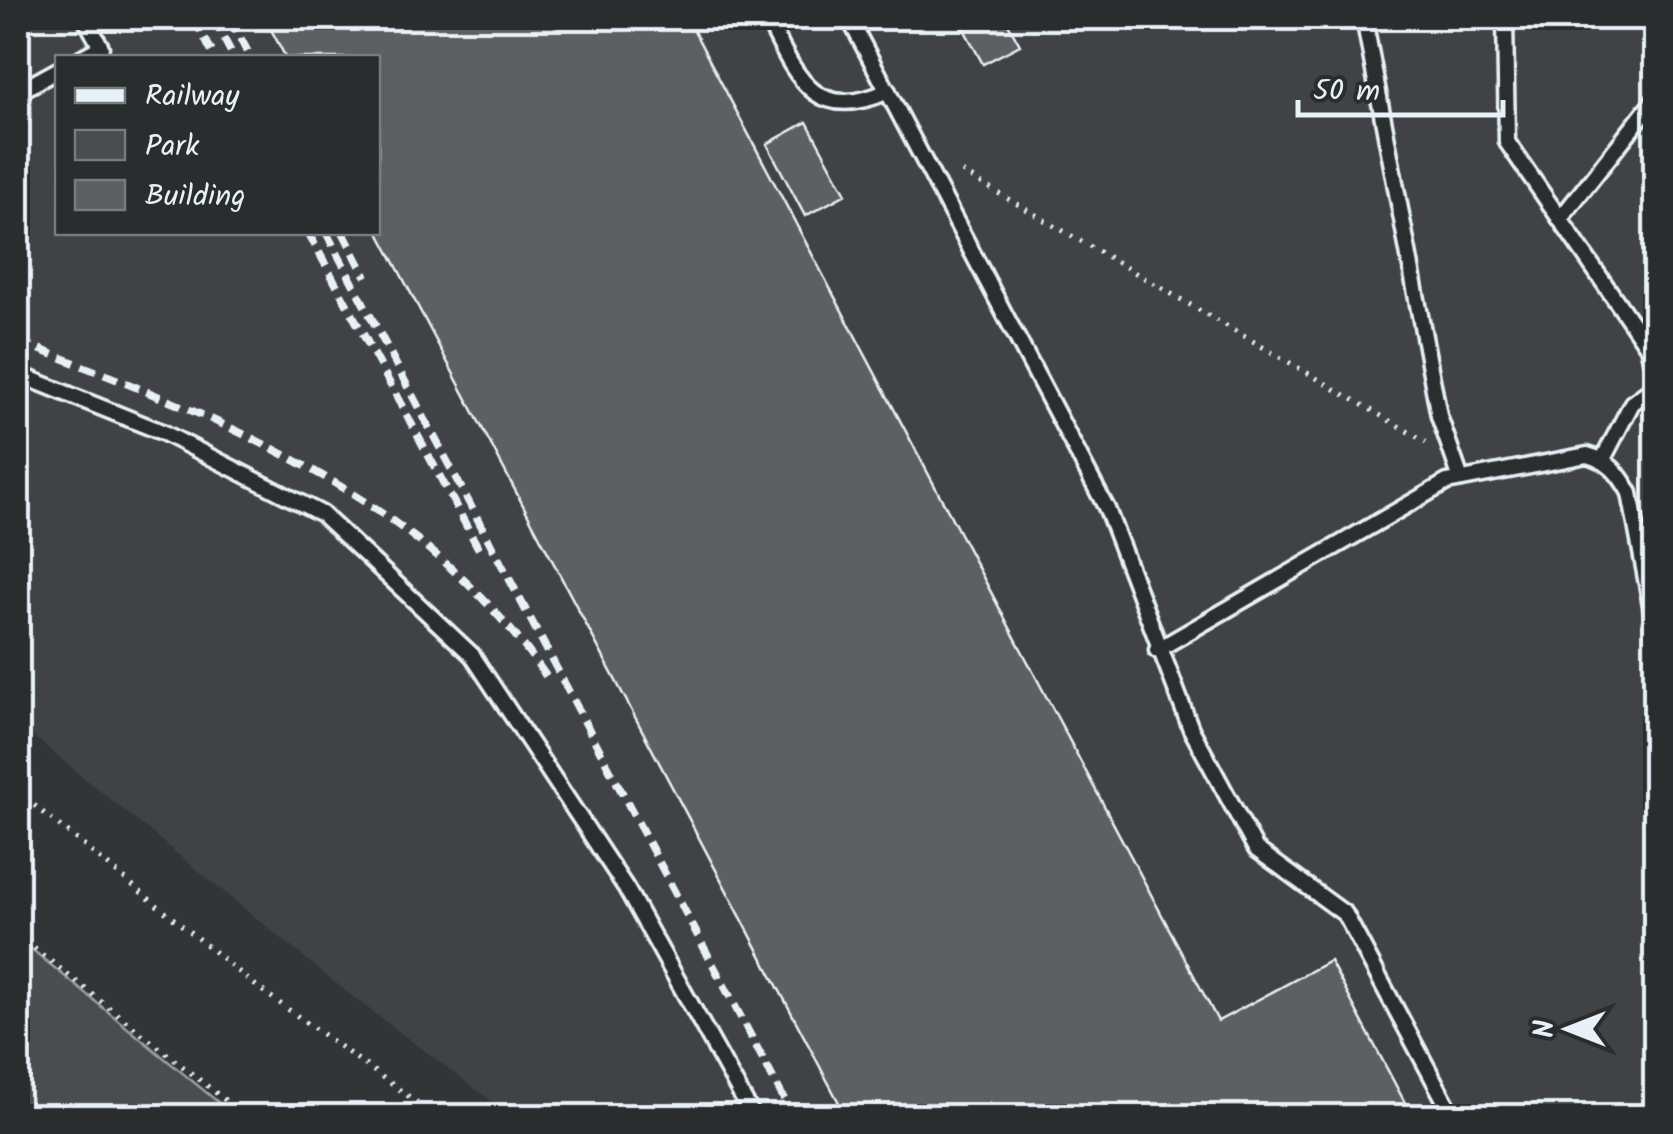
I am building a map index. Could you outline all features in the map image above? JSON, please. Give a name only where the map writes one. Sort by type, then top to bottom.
[{"type":"lane","points":[[85,18],[101,47],[86,55]]},
{"type":"lane","points":[[767,18],[796,74],[824,99],[856,102],[888,91]]},
{"type":"lane","points":[[849,18],[1107,509],[1157,650],[1191,730],[1256,849],[1345,914],[1453,1116]]},
{"type":"lane","points":[[1364,18],[1439,416],[1461,479]]},
{"type":"lane","points":[[1505,18],[1507,142],[1648,346],[1656,383],[1632,403],[1602,459]]},
{"type":"lane","points":[[18,92],[55,72]]},
{"type":"lane","points":[[1560,219],[1656,98]]},
{"type":"lane","points":[[18,374],[162,432],[322,514],[472,655],[626,888],[753,1116]]},
{"type":"lane","points":[[1157,650],[1408,502],[1461,479],[1587,455],[1602,459],[1630,493],[1656,632]]},
{"type":"path","points":[[962,172],[1436,447]]},
{"type":"path","points":[[18,792],[260,989],[436,1116]]},
{"type":"path","points":[[18,936],[245,1116]]},
{"type":"shaded area","points":[[18,18],[1655,18],[1655,1116],[511,1116],[349,994],[18,724]]},
{"type":"green space","points":[[18,938],[235,1116],[18,1116]]},
{"type":"building","points":[[265,18],[687,18],[1218,1021],[1330,961],[1412,1116],[846,1116],[380,235],[380,55],[284,55]]},
{"type":"building","points":[[958,18],[1005,18],[1020,45],[983,64]]},
{"type":"building","points":[[807,122],[846,194],[805,216],[767,144]]},
{"type":"railway","points":[[194,18],[213,55]]},
{"type":"railway","points":[[213,18],[232,55]]},
{"type":"railway","points":[[230,18],[249,55]]},
{"type":"railway","points":[[310,235],[481,553]]},
{"type":"railway","points":[[328,235],[793,1116]]},
{"type":"railway","points":[[345,235],[366,277]]},
{"type":"railway","points":[[18,341],[242,433],[379,512],[442,560],[499,616],[550,682]]}]
